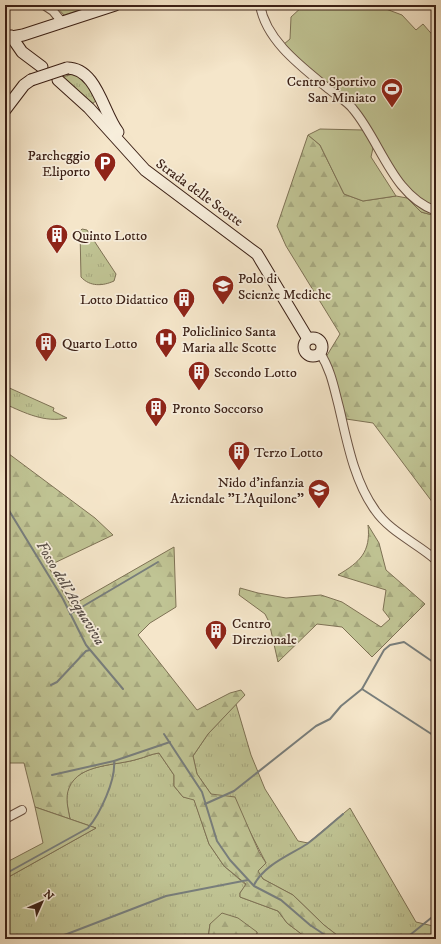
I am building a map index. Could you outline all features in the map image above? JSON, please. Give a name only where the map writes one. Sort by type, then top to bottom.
[{"type":"street","points":[[44,5],[62,22]]},
{"type":"street","points":[[8,36],[23,35],[115,5]]},
{"type":"street","points":[[260,5],[264,20],[273,37],[315,77],[351,106],[404,188],[417,200],[436,211]]},
{"type":"street","points":[[8,36],[22,52],[42,67],[26,48],[23,35]]},
{"type":"street","points":[[5,110],[24,85],[31,80],[67,68],[76,69],[88,77],[115,128],[130,147],[133,158]]},
{"type":"street","name":"Strada delle Scotte","points":[[58,80],[96,115],[133,158],[151,176],[258,254],[308,339],[314,338],[321,342],[322,348],[320,353],[329,371],[350,450],[370,502],[376,512],[390,526],[436,560]]},
{"type":"street","points":[[96,115],[100,114],[101,102]]},
{"type":"street","points":[[5,818],[22,810]]},
{"type":"green space","points":[[55,5],[95,5],[64,15]]},
{"type":"green space","name":"Centro Sportivo San Miniato","points":[[304,5],[382,5],[386,9],[402,15],[416,30],[423,24],[436,39],[436,216],[421,212],[407,198],[373,148],[371,157],[396,196],[363,201],[344,194],[320,145],[308,135],[320,129],[363,130],[355,116],[346,107],[278,49],[290,39],[291,17]]},
{"type":"green space","points":[[73,74],[83,78],[97,100],[92,104],[62,77]]},
{"type":"green space","points":[[308,135],[320,145],[344,194],[363,201],[396,196],[407,198],[421,212],[436,216],[436,507],[373,423],[346,419],[332,370],[326,357],[340,334],[286,246],[277,226]]},
{"type":"green space","points":[[82,229],[87,230],[116,274],[114,281],[97,285],[88,283],[81,277],[80,231]]},
{"type":"green space","points":[[5,386],[54,408],[53,411],[67,418],[43,418],[28,414],[5,404]]},
{"type":"green space","points":[[5,451],[95,518],[113,535],[48,566],[71,606],[174,547],[176,607],[150,623],[138,635],[197,710],[230,693],[241,690],[245,695],[208,734],[193,756],[197,774],[211,794],[235,797],[259,852],[266,863],[258,871],[263,879],[293,895],[324,925],[342,939],[308,939],[287,923],[278,911],[240,897],[240,893],[246,884],[224,866],[209,844],[194,800],[183,797],[174,786],[174,775],[159,753],[99,767],[81,774],[74,780],[69,788],[67,796],[70,819],[35,807],[24,763],[5,763]]},
{"type":"green space","points":[[368,525],[379,543],[386,570],[425,604],[372,657],[342,627],[317,624],[278,662],[269,622],[265,614],[239,595],[240,588],[286,598],[321,595],[342,602],[381,627],[390,619],[383,610],[386,590],[338,575],[358,561],[366,549],[368,542]]},
{"type":"green space","points":[[236,704],[251,755],[265,789],[298,841],[308,843],[350,808],[416,922],[433,926],[436,923],[436,939],[342,939],[324,925],[293,895],[263,879],[257,871],[266,863],[247,826],[211,794],[197,774],[193,756],[208,734]]},
{"type":"green space","points":[[159,753],[174,775],[174,786],[183,797],[194,799],[209,844],[224,866],[246,885],[240,893],[240,897],[278,911],[287,923],[308,939],[256,939],[257,932],[210,924],[208,939],[5,939],[5,879],[96,828],[70,819],[67,796],[68,788],[73,780],[89,770]]},
{"type":"green space","points":[[35,807],[96,828],[5,879],[5,863],[43,843]]},
{"type":"green space","points":[[222,913],[238,918],[257,932],[256,939],[208,939],[210,924]]},
{"type":"waterway","name":"Fosso dell'Acquaviva","points":[[5,504],[63,599],[86,645],[123,689]]},
{"type":"waterway","points":[[70,614],[158,562]]},
{"type":"waterway","points":[[205,804],[234,791],[316,726],[330,719],[341,706],[362,689],[384,650],[390,645],[404,642],[436,664]]},
{"type":"waterway","points":[[51,685],[57,682],[86,651],[90,650]]},
{"type":"waterway","points":[[362,689],[436,737]]},
{"type":"waterway","name":"Fosso dell'Acquaviva","points":[[164,734],[202,792],[217,841],[230,860],[254,886],[281,900],[310,925],[331,939]]},
{"type":"waterway","points":[[52,775],[114,761],[170,742]]},
{"type":"waterway","points":[[5,874],[88,828],[102,806],[110,787],[114,769],[114,761]]},
{"type":"waterway","points":[[254,885],[258,878],[270,866],[307,844],[343,814]]},
{"type":"waterway","points":[[54,939],[166,896],[248,880]]},
{"type":"waterway","points":[[405,939],[436,914]]},
{"type":"place","name":"Centro Sportivo San Miniato","points":[[392,108]]},
{"type":"place","name":"Parcheggio Eliporto","points":[[105,182]]},
{"type":"place","name":"Quinto Lotto","points":[[57,254]]},
{"type":"place","name":"Polo di Scienze Mediche","points":[[223,306]]},
{"type":"place","name":"Lotto Didattico","points":[[184,318]]},
{"type":"place","name":"Policlinico Santa Maria alle Scotte","points":[[166,358]]},
{"type":"place","name":"Quarto Lotto","points":[[46,362]]},
{"type":"place","name":"Secondo Lotto","points":[[199,392]]},
{"type":"place","name":"Pronto Soccorso","points":[[156,428]]},
{"type":"place","name":"Terzo Lotto","points":[[239,472]]},
{"type":"place","name":"Nido d'infanzia Aziendale \"L'Aquilone\"","points":[[319,510]]},
{"type":"place","name":"Centro Direzionale","points":[[216,650]]}]
